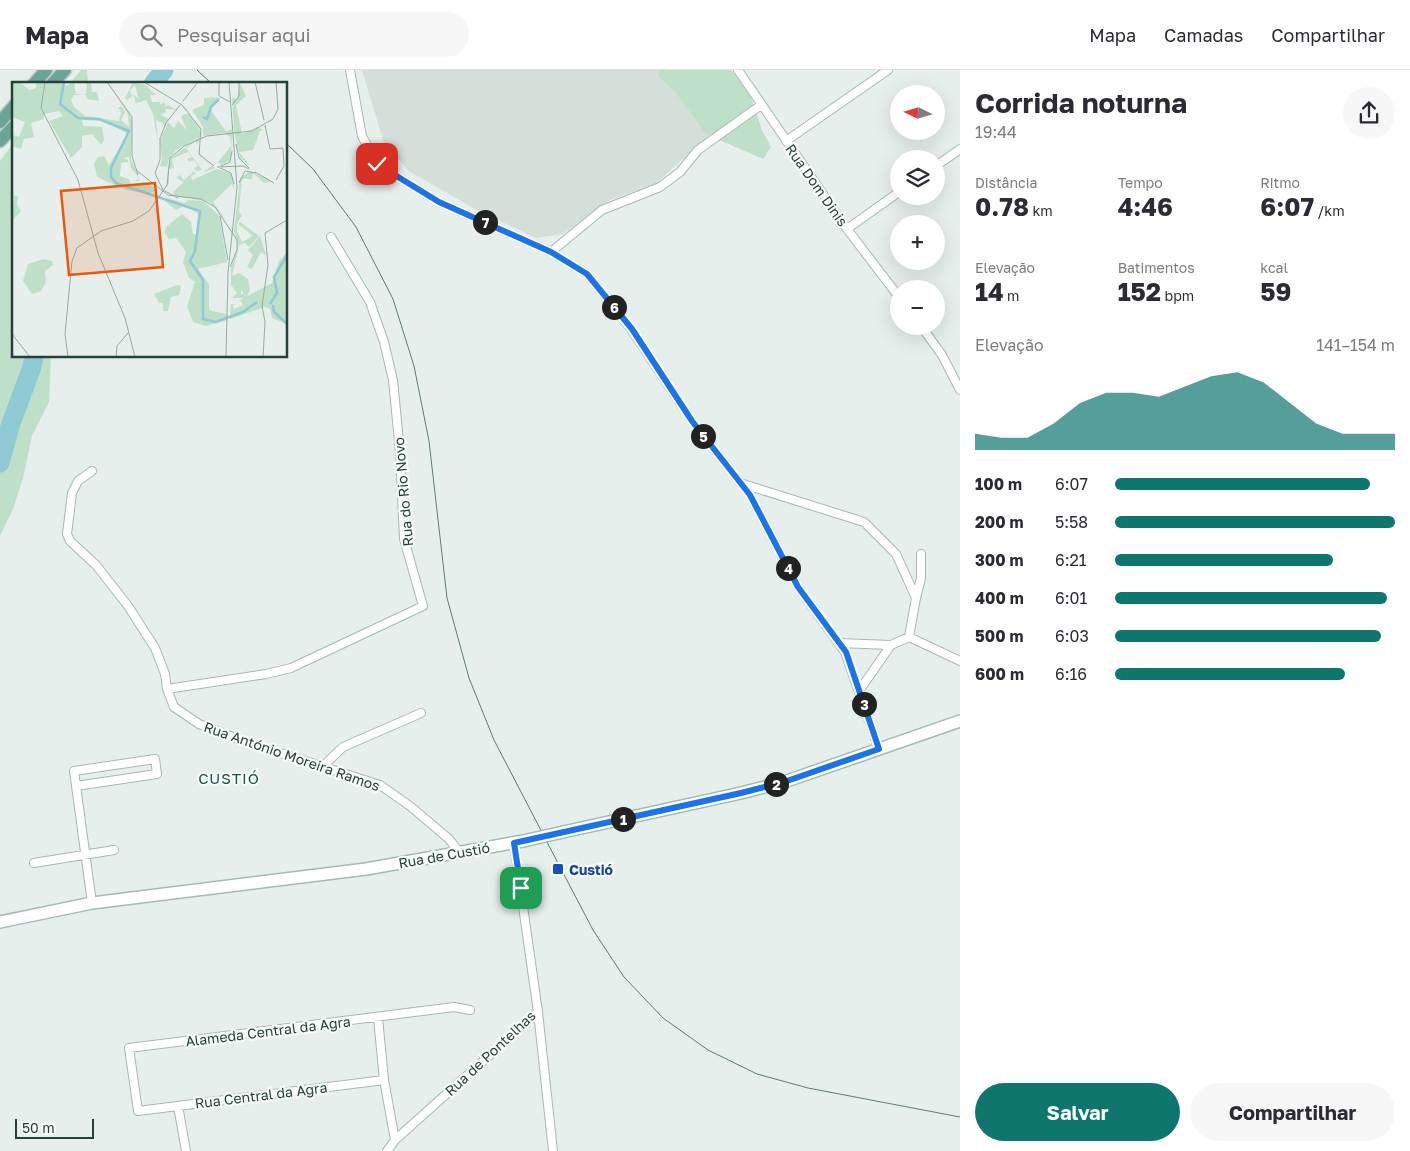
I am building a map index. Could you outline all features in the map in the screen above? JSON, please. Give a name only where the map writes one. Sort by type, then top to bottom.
[{"type":"main road","points":[[36,82],[46,70]]},
{"type":"main road","points":[[54,82],[65,70]]},
{"type":"main road","points":[[0,122],[12,108]]},
{"type":"main road","points":[[0,141],[12,128]]},
{"type":"main road","name":"Rua de Custió","points":[[0,922],[92,903],[366,869],[518,842],[784,782],[960,721]]},
{"type":"street","points":[[350,70],[362,136],[377,164],[439,202],[551,252],[587,274],[632,329],[692,421],[750,495],[798,587],[846,652],[879,749]]},
{"type":"street","name":"Rua Dom Dinis","points":[[738,70],[847,229],[890,286]]},
{"type":"street","points":[[786,141],[888,70]]},
{"type":"street","points":[[551,252],[602,210],[660,187],[680,172],[698,150],[761,105]]},
{"type":"street","points":[[945,160],[960,149]]},
{"type":"street","points":[[847,229],[890,198]]},
{"type":"street","name":"Rua do Rio Novo","points":[[166,689],[266,674],[291,668],[423,606],[404,539],[400,452],[393,380],[384,342],[370,302],[332,238]]},
{"type":"street","points":[[927,335],[942,355],[960,390]]},
{"type":"street","points":[[951,373],[960,374]]},
{"type":"street","name":"Rua António Moreira Ramos","points":[[92,471],[78,480],[72,493],[67,534],[70,541],[96,565],[128,606],[155,648],[165,674],[166,689],[174,707],[199,724],[243,742],[380,785],[410,806],[450,839],[460,853]]},
{"type":"street","points":[[740,483],[864,522],[896,554],[916,598]]},
{"type":"street","points":[[909,637],[921,578],[921,554]]},
{"type":"street","points":[[839,643],[891,645],[909,637],[960,661]]},
{"type":"street","points":[[859,691],[891,645]]},
{"type":"street","points":[[322,767],[343,747],[421,713]]},
{"type":"street","points":[[76,786],[157,774],[155,759],[74,771],[85,854],[92,903]]},
{"type":"street","name":"Rua de Pontelhas","points":[[387,1151],[396,1140],[538,1012],[518,842]]},
{"type":"street","points":[[34,863],[114,850]]},
{"type":"street","name":"Alameda Central da Agra","points":[[138,1111],[129,1048],[454,1007],[470,1010]]},
{"type":"street","points":[[538,1012],[553,1151]]},
{"type":"street","points":[[378,1018],[384,1080],[396,1140]]},
{"type":"street","name":"Rua Central da Agra","points":[[138,1111],[384,1080]]},
{"type":"street","points":[[178,1106],[186,1151]]},
{"type":"shaded area","points":[[362,70],[722,70],[748,101],[656,183],[610,200],[563,234],[536,238],[475,209],[409,171],[384,143]]},
{"type":"green space","points":[[81,70],[87,70],[88,82],[71,82]]},
{"type":"green space","points":[[659,70],[731,70],[749,92],[762,130],[771,147],[763,159],[706,134],[674,90],[659,77]]},
{"type":"green space","points":[[12,145],[12,358],[51,358],[49,402],[32,436],[23,478],[13,509],[0,536],[0,161]]},
{"type":"waterway","points":[[155,82],[164,70]]},
{"type":"waterway","points":[[0,463],[10,426],[34,358]]},
{"type":"tram line","points":[[197,70],[210,82]]},
{"type":"tram line","points":[[288,145],[313,169],[356,227],[393,299],[414,366],[429,441],[447,598],[469,678],[494,740],[593,930],[624,977],[663,1018],[708,1050],[757,1074],[808,1088],[960,1117]]},
{"type":"place","name":"Custió","points":[[558,869]]},
{"type":"district","name":"CUSTIÓ","points":[[229,778]]},
{"type":"route","points":[[377,164],[439,202],[551,252],[587,274],[632,329],[692,421],[750,495],[798,587],[846,652],[879,749],[784,782],[514,843],[521,888]]}]
